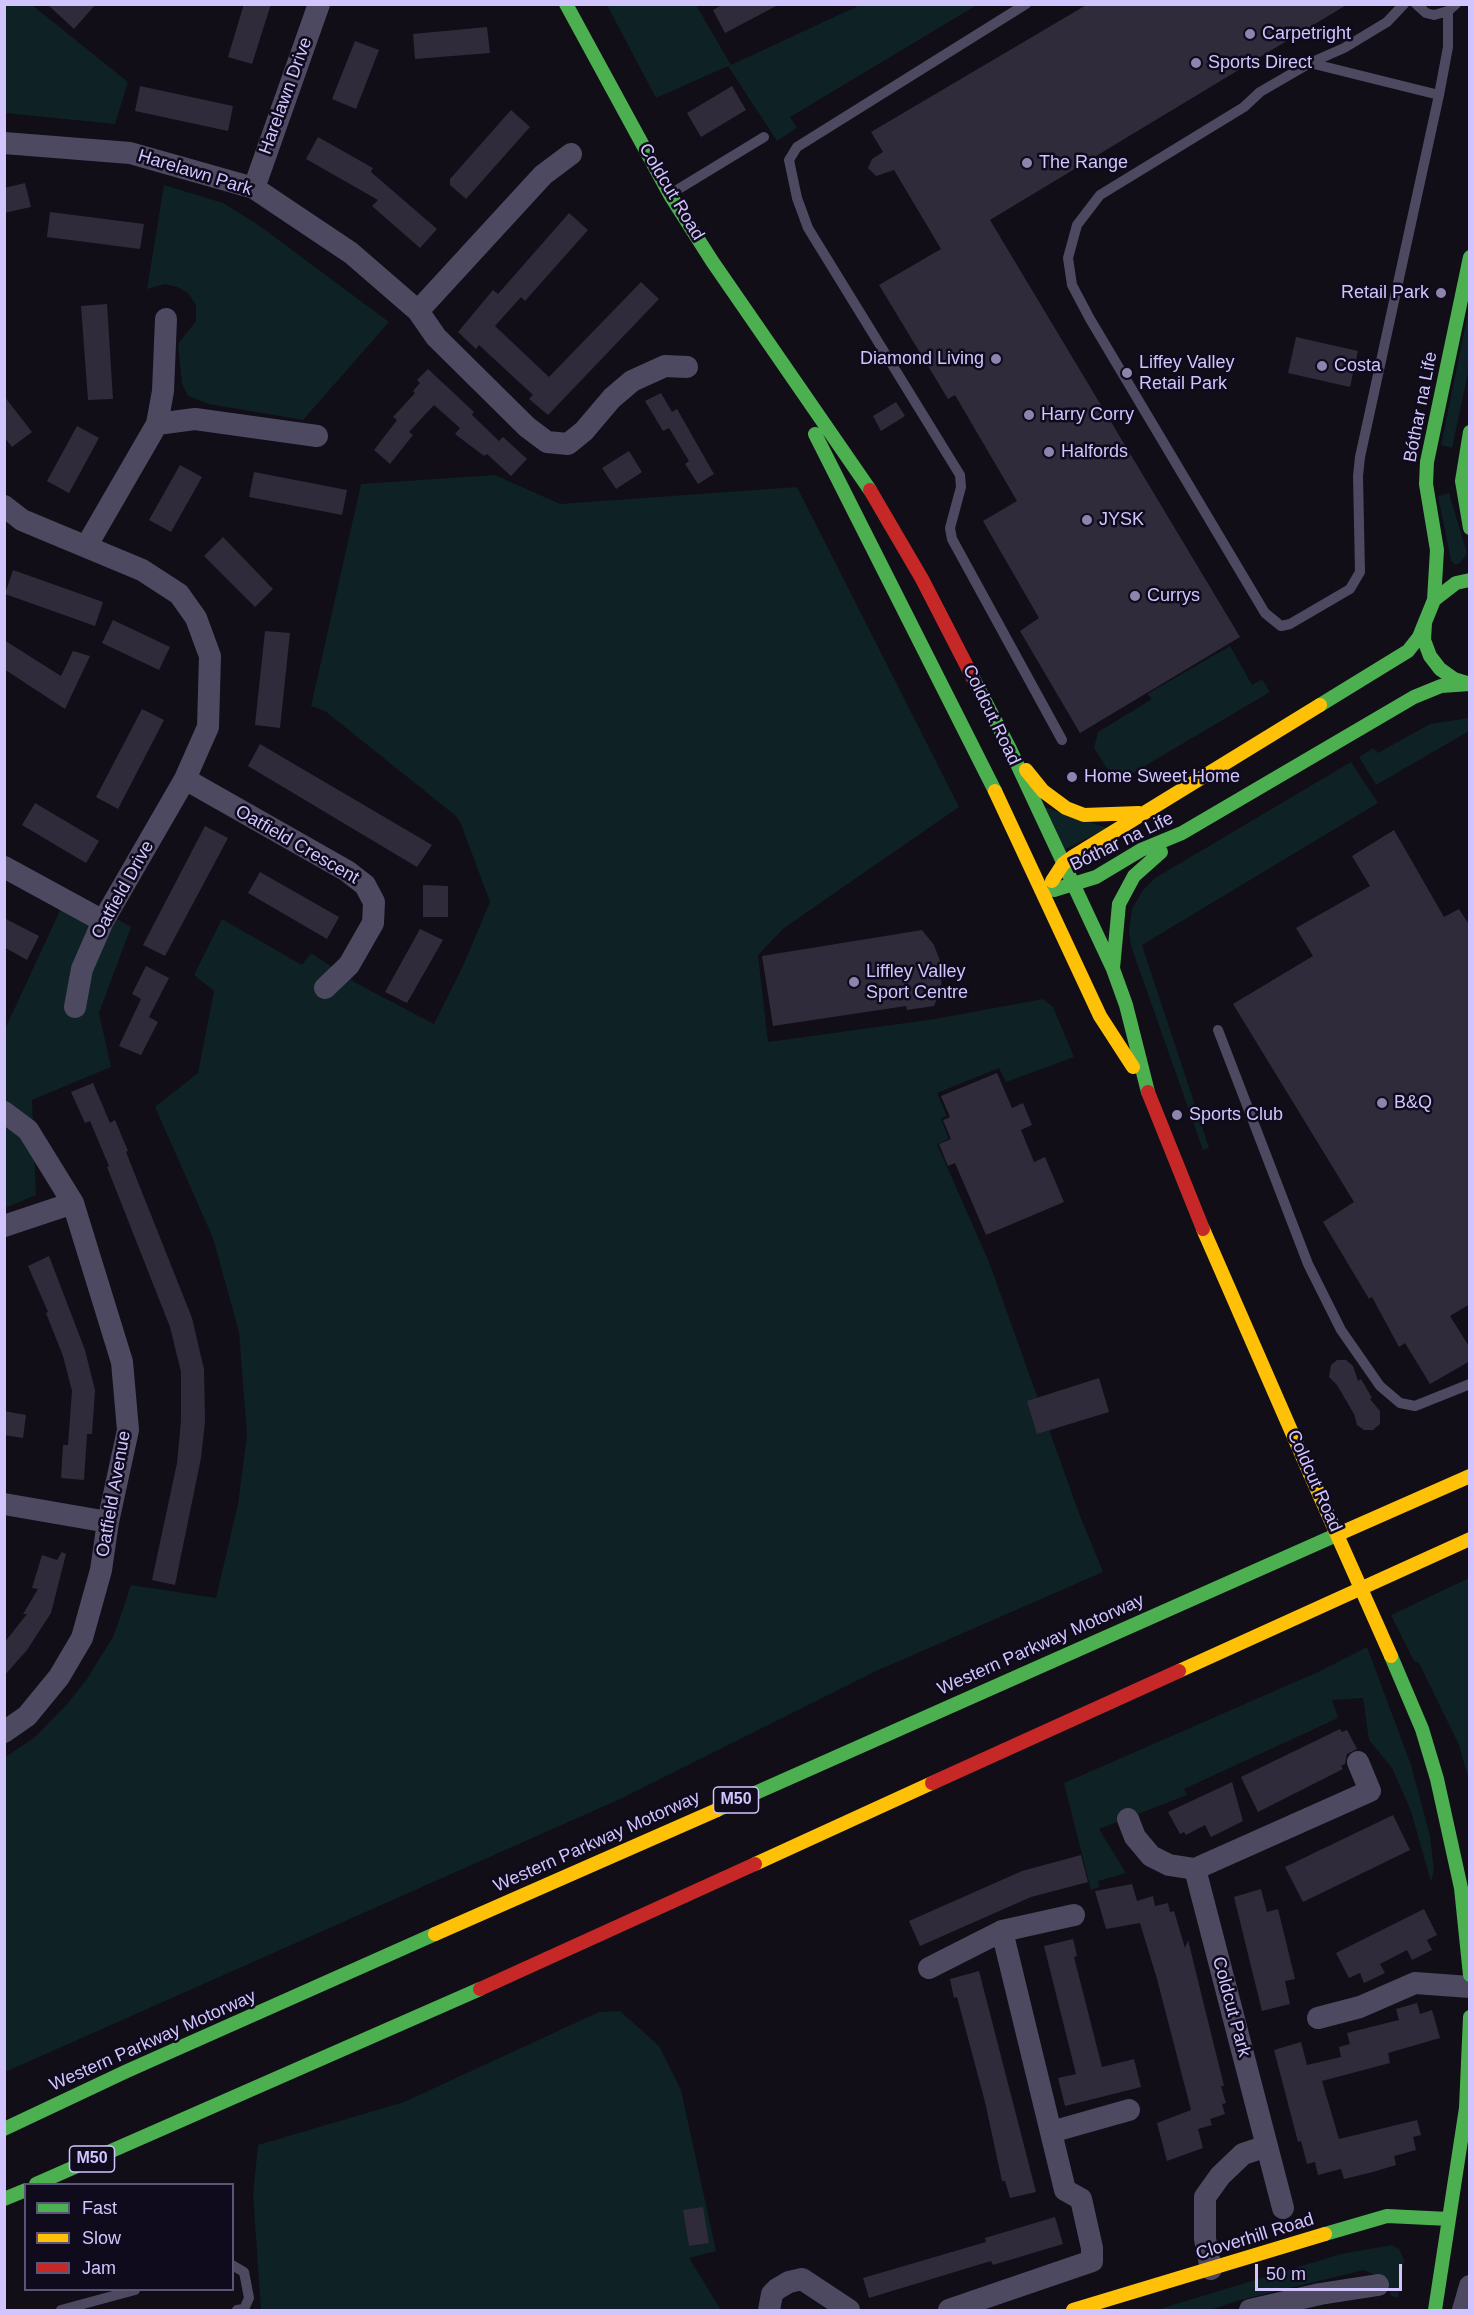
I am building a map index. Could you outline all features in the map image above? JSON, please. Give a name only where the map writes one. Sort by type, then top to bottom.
[{"type":"main road","name":"Coldcut Road","points":[[566,4],[670,195],[879,505],[922,579],[1010,749],[1113,969],[1126,1005],[1144,1083],[1179,1175],[1422,1729],[1437,1779],[1461,1888],[1470,1975]]},
{"type":"main road","name":"Bóthar na Life","points":[[1045,892],[1063,864],[1143,812],[1408,651],[1419,638],[1434,600],[1437,549],[1426,484],[1427,462],[1470,257]]},
{"type":"main road","name":"Coldcut Road","points":[[788,372],[840,488],[1045,892],[1100,1016],[1144,1083]]},
{"type":"main road","points":[[1470,432],[1462,481],[1470,528]]},
{"type":"main road","points":[[1434,600],[1456,583],[1470,580]]},
{"type":"main road","name":"Bóthar na Life","points":[[1425,623],[1424,640],[1435,663],[1454,679],[1470,684]]},
{"type":"main road","name":"Bóthar na Life","points":[[1045,892],[1074,886],[1096,877],[1141,850],[1182,833],[1414,697],[1441,686],[1470,684]]},
{"type":"main road","points":[[1010,749],[1043,791],[1066,808],[1084,815],[1143,812]]},
{"type":"main road","points":[[1113,969],[1120,901],[1134,876],[1182,833]]},
{"type":"main road","name":"Western Parkway Motorway","points":[[4,2129],[225,2027],[1470,1476]]},
{"type":"main road","name":"M50","points":[[38,2183],[485,1987],[1470,1539]]},
{"type":"main road","points":[[1435,2310],[1466,2108],[1470,2017]]},
{"type":"main road","points":[[4,2199],[24,2191]]},
{"type":"main road","name":"Cloverhill Road","points":[[1073,2310],[1387,2216],[1449,2219]]},
{"type":"street","name":"Harelawn Drive","points":[[254,188],[319,4]]},
{"type":"street","name":"Harelawn Park","points":[[4,143],[130,153],[254,188],[351,253],[418,311],[436,337],[527,428],[547,442],[567,444],[584,431],[612,398],[632,381],[665,366],[687,367]]},
{"type":"street","points":[[418,311],[543,175],[571,154]]},
{"type":"street","points":[[87,545],[157,424],[163,391],[166,319]]},
{"type":"street","points":[[157,424],[195,419],[317,436]]},
{"type":"street","name":"Oatfield Drive","points":[[4,506],[22,520],[87,545],[142,570],[179,594],[196,618],[210,656],[208,727],[185,779],[103,921],[82,969],[75,1007]]},
{"type":"street","name":"Oatfield Crescent","points":[[185,779],[347,871],[365,885],[374,902],[373,923],[349,965],[325,988]]},
{"type":"street","points":[[4,867],[103,921]]},
{"type":"street","name":"Oatfield Avenue","points":[[4,1112],[28,1130],[73,1203],[122,1362],[128,1430],[108,1522],[101,1570],[82,1638],[59,1677],[27,1716],[4,1732]]},
{"type":"street","points":[[4,1226],[73,1203]]},
{"type":"street","points":[[4,1504],[108,1522]]},
{"type":"street","points":[[1128,1819],[1135,1837],[1151,1856],[1168,1865],[1195,1869],[1370,1791],[1358,1762]]},
{"type":"street","name":"Coldcut Park","points":[[1195,1869],[1283,2208]]},
{"type":"street","name":"Coldcut Road","points":[[1461,1888],[1470,1914]]},
{"type":"street","points":[[929,1968],[1002,1931],[1074,1915]]},
{"type":"street","points":[[949,2310],[1092,2261],[1092,2248],[1081,2199],[1065,2190],[1002,1931]]},
{"type":"street","points":[[1318,2018],[1360,2007],[1415,1983],[1470,1987]]},
{"type":"street","points":[[1051,2132],[1130,2110]]},
{"type":"street","points":[[1211,2269],[1205,2239],[1205,2197],[1220,2176],[1243,2154],[1267,2146]]},
{"type":"street","points":[[769,2310],[772,2294],[777,2289],[789,2282],[802,2279],[849,2310]]},
{"type":"street","points":[[1250,2310],[1320,2294],[1378,2285]]},
{"type":"street","points":[[1463,2310],[1470,2286]]},
{"type":"lane","points":[[1026,4],[797,147],[789,160],[797,198],[808,228],[960,475],[961,487],[951,528],[952,539],[1062,740]]},
{"type":"lane","points":[[1404,4],[1378,27],[1333,54],[1310,63],[1260,92],[1244,107],[1100,195],[1077,225],[1068,258],[1069,276],[1078,297],[1264,613],[1281,626],[1290,624],[1335,599],[1350,589],[1358,578],[1360,457],[1439,95],[1448,47],[1452,8],[1434,15],[1426,13],[1416,4]]},
{"type":"lane","points":[[1310,63],[1439,95]]},
{"type":"lane","points":[[670,195],[764,137]]},
{"type":"lane","points":[[1218,1029],[1308,1264],[1341,1330],[1373,1376],[1400,1403],[1415,1406],[1470,1384]]},
{"type":"lane","points":[[234,2266],[244,2272],[249,2298],[244,2309],[237,2310]]},
{"type":"lane","points":[[61,2310],[128,2291]]},
{"type":"green space","points":[[5,4],[32,5],[128,82],[115,124],[5,113]]},
{"type":"green space","points":[[607,5],[696,5],[731,65],[860,5],[977,5],[790,117],[797,128],[777,141],[728,66],[656,98]]},
{"type":"green space","points":[[164,185],[223,203],[257,224],[389,322],[303,420],[209,404],[188,396],[182,384],[178,344],[196,321],[196,305],[188,293],[177,287],[165,284],[147,289]]},
{"type":"green space","points":[[1469,308],[1469,368],[1452,448],[1441,445]]},
{"type":"green space","points":[[495,475],[560,504],[797,487],[959,807],[784,928],[758,955],[768,1042],[935,1019],[1043,999],[1053,1007],[1074,1057],[1006,1082],[999,1068],[937,1093],[947,1116],[941,1119],[949,1139],[937,1144],[989,1262],[1080,1516],[1103,1572],[874,1672],[618,1800],[5,2072],[4,1758],[35,1737],[68,1703],[87,1679],[114,1635],[131,1585],[216,1598],[238,1504],[247,1435],[239,1332],[213,1238],[155,1107],[198,1073],[214,991],[194,975],[222,919],[302,965],[311,953],[356,983],[434,1024],[462,968],[490,902],[461,824],[456,816],[325,711],[311,706],[361,484]]},
{"type":"green space","points":[[1449,493],[1467,553],[1459,564],[1454,564],[1451,560],[1438,496]]},
{"type":"green space","points":[[1230,646],[1252,685],[1262,679],[1270,692],[1116,783],[1094,748],[1098,732],[1152,699],[1147,694]]},
{"type":"green space","points":[[1469,718],[1469,731],[1376,785],[1359,757],[1373,748],[1378,753],[1430,724]]},
{"type":"green space","points":[[1351,762],[1378,803],[1142,945],[1209,1148],[1203,1150],[1131,946],[1129,930],[1132,909],[1143,890],[1155,878]]},
{"type":"green space","points":[[1045,807],[1107,828],[1064,850]]},
{"type":"green space","points":[[69,891],[131,927],[99,1013],[111,1067],[32,1100],[36,1195],[5,1208],[5,1029]]},
{"type":"green space","points":[[1469,1578],[1469,1780],[1459,1745],[1419,1663],[1414,1661],[1391,1615]]},
{"type":"green space","points":[[1367,1647],[1411,1765],[1430,1836],[1434,1870],[1431,1882],[1411,1811],[1392,1768],[1369,1740],[1363,1698],[1332,1700],[1338,1718],[1184,1789],[1187,1795],[1099,1829],[1126,1873],[1098,1881],[1099,1887],[1091,1890],[1064,1783],[1318,1672]]},
{"type":"green space","points":[[620,2011],[659,2046],[681,2090],[716,2251],[689,2258],[721,2310],[261,2310],[253,2194],[258,2145],[404,2102],[599,2012]]},
{"type":"green space","points":[[1392,2245],[1399,2249],[1404,2260],[1398,2298],[1392,2296],[1381,2278],[1364,2270],[1240,2300],[1210,2310],[1156,2310],[1341,2254]]},
{"type":"building","points":[[47,4],[96,4],[74,29]]},
{"type":"building","points":[[244,4],[271,4],[252,64],[228,57]]},
{"type":"building","points":[[724,4],[780,4],[725,33],[713,10]]},
{"type":"building","points":[[1088,4],[1348,4],[990,220],[1240,637],[1080,733],[1020,631],[1039,618],[983,521],[1017,501],[955,395],[948,399],[879,285],[941,249],[894,170],[876,176],[868,168],[872,159],[883,152],[871,132]]},
{"type":"building","points":[[487,27],[490,53],[415,59],[413,34]]},
{"type":"building","points":[[355,41],[379,50],[356,109],[332,99]]},
{"type":"building","points":[[140,86],[233,106],[228,131],[135,111]]},
{"type":"building","points":[[732,86],[746,110],[701,137],[687,113]]},
{"type":"building","points":[[511,110],[530,127],[466,199],[450,185],[450,179]]},
{"type":"building","points":[[318,137],[373,168],[371,172],[437,229],[420,248],[372,206],[378,200],[306,159]]},
{"type":"building","points":[[25,183],[31,207],[4,213],[4,188]]},
{"type":"building","points":[[50,212],[144,224],[140,249],[47,237]]},
{"type":"building","points":[[569,213],[588,230],[525,301],[521,297],[495,326],[549,377],[641,282],[659,299],[548,415],[529,399],[533,395],[479,345],[476,349],[458,332],[493,290],[498,294]]},
{"type":"building","points":[[107,304],[113,399],[88,400],[81,306]]},
{"type":"building","name":"Costa","points":[[1296,337],[1358,351],[1350,387],[1288,373]]},
{"type":"building","points":[[428,369],[474,412],[472,415],[499,441],[503,437],[527,459],[511,476],[487,454],[484,456],[455,434],[460,428],[434,405],[409,432],[413,435],[390,464],[374,450],[397,420],[393,417],[415,393],[413,391],[420,383],[417,380]]},
{"type":"building","points":[[661,393],[672,412],[677,409],[714,474],[698,484],[685,464],[689,461],[669,428],[663,431],[645,401]]},
{"type":"building","points":[[4,396],[32,432],[12,447],[4,437]]},
{"type":"building","points":[[896,402],[905,416],[881,431],[873,416]]},
{"type":"building","points":[[77,426],[99,438],[69,493],[47,481]]},
{"type":"building","points":[[629,451],[642,472],[616,489],[602,468]]},
{"type":"building","points":[[180,465],[202,477],[171,532],[149,520]]},
{"type":"building","points":[[254,472],[347,490],[342,515],[249,497]]},
{"type":"building","points":[[223,537],[273,589],[255,607],[204,556]]},
{"type":"building","points":[[13,570],[103,602],[95,626],[5,594]]},
{"type":"building","points":[[113,620],[170,647],[159,670],[102,643]]},
{"type":"building","points":[[265,631],[290,633],[280,728],[255,725]]},
{"type":"building","points":[[4,640],[61,676],[73,651],[90,656],[65,709],[4,669]]},
{"type":"building","points":[[142,709],[164,720],[118,809],[96,797]]},
{"type":"building","points":[[260,744],[432,845],[417,867],[248,766]]},
{"type":"building","points":[[35,803],[99,841],[86,863],[22,825]]},
{"type":"building","points":[[205,826],[228,838],[165,956],[143,945]]},
{"type":"building","name":"B&Q","points":[[1394,830],[1444,917],[1459,909],[1470,926],[1470,1304],[1450,1316],[1470,1348],[1470,1361],[1430,1384],[1405,1343],[1399,1347],[1372,1297],[1369,1299],[1323,1222],[1354,1202],[1233,1004],[1313,956],[1296,928],[1370,886],[1352,856]]},
{"type":"building","points":[[260,872],[339,917],[327,939],[248,893]]},
{"type":"building","points":[[423,885],[448,886],[448,917],[423,917]]},
{"type":"building","points":[[4,918],[39,936],[27,960],[4,947]]},
{"type":"building","points":[[420,929],[443,940],[407,1003],[385,992]]},
{"type":"building","name":"Liffley Valley Sport Centre","points":[[922,930],[934,945],[942,966],[941,987],[934,1006],[907,1010],[906,1006],[773,1026],[762,956]]},
{"type":"building","points":[[146,966],[169,978],[149,1017],[158,1022],[141,1055],[119,1046],[141,999],[132,994]]},
{"type":"building","points":[[997,1073],[1012,1108],[1023,1103],[1032,1125],[1021,1130],[1034,1162],[1045,1157],[1064,1202],[986,1235],[955,1163],[948,1166],[939,1144],[951,1139],[943,1120],[950,1117],[941,1096]]},
{"type":"building","points":[[93,1083],[110,1123],[115,1120],[128,1151],[126,1152],[192,1318],[204,1369],[205,1422],[201,1458],[175,1585],[152,1580],[177,1463],[181,1421],[181,1372],[170,1327],[107,1167],[109,1166],[90,1121],[85,1123],[71,1092]]},
{"type":"building","points":[[49,1256],[85,1350],[95,1390],[92,1434],[87,1434],[84,1480],[61,1478],[63,1445],[68,1445],[72,1391],[63,1356],[46,1313],[48,1312],[28,1266]]},
{"type":"building","points":[[1337,1360],[1346,1360],[1353,1366],[1358,1381],[1361,1379],[1372,1398],[1370,1399],[1380,1411],[1380,1424],[1373,1430],[1364,1430],[1357,1425],[1354,1414],[1337,1385],[1329,1377],[1331,1365]]},
{"type":"building","points":[[1099,1378],[1109,1412],[1037,1434],[1027,1401]]},
{"type":"building","points":[[4,1411],[26,1415],[23,1438],[4,1435]]},
{"type":"building","points":[[62,1552],[66,1554],[51,1613],[27,1650],[4,1676],[4,1643],[27,1614],[23,1614],[38,1589],[32,1588],[42,1555],[57,1560]]},
{"type":"building","points":[[1340,1729],[1342,1732],[1347,1730],[1357,1749],[1347,1754],[1345,1764],[1341,1766],[1343,1769],[1258,1812],[1241,1777]]},
{"type":"building","points":[[1232,1782],[1243,1821],[1211,1837],[1205,1825],[1186,1835],[1184,1832],[1180,1834],[1168,1812]]},
{"type":"building","points":[[1393,1815],[1410,1850],[1303,1902],[1285,1867]]},
{"type":"building","points":[[1081,1855],[1088,1882],[1031,1897],[920,1946],[909,1921],[1022,1871]]},
{"type":"building","points":[[1132,1884],[1137,1901],[1153,1896],[1155,1906],[1168,1903],[1170,1912],[1174,1911],[1185,1948],[1188,1940],[1224,2086],[1221,2086],[1226,2103],[1222,2104],[1225,2114],[1210,2119],[1212,2125],[1198,2129],[1203,2148],[1167,2161],[1157,2123],[1191,2110],[1157,1979],[1140,1923],[1106,1929],[1095,1891]]},
{"type":"building","points":[[1261,1889],[1267,1912],[1278,1909],[1295,1979],[1285,1981],[1290,2004],[1262,2011],[1234,1897]]},
{"type":"building","points":[[1424,1909],[1437,1935],[1427,1940],[1432,1950],[1412,1960],[1407,1950],[1380,1964],[1385,1973],[1364,1983],[1360,1973],[1349,1978],[1336,1953]]},
{"type":"building","points":[[1073,1939],[1077,1956],[1074,1957],[1102,2067],[1134,2059],[1141,2087],[1065,2106],[1058,2078],[1076,2074],[1044,1946]]},
{"type":"building","points":[[979,1971],[1036,2192],[1010,2198],[1005,2181],[1002,2181],[985,2102],[957,1997],[954,1998],[950,1979]]},
{"type":"building","points":[[1417,2003],[1420,2014],[1432,2010],[1440,2038],[1388,2053],[1390,2063],[1322,2081],[1339,2139],[1417,2120],[1421,2135],[1413,2137],[1416,2150],[1394,2156],[1396,2165],[1373,2172],[1344,2179],[1341,2169],[1318,2175],[1315,2162],[1307,2164],[1301,2141],[1298,2142],[1274,2050],[1301,2042],[1307,2065],[1341,2057],[1339,2047],[1350,2044],[1347,2033],[1399,2020],[1396,2009]]},
{"type":"building","points":[[703,2207],[709,2243],[689,2246],[683,2210]]},
{"type":"building","points":[[1055,2217],[1063,2244],[993,2265],[991,2261],[869,2298],[863,2278],[986,2242],[985,2238]]},
{"type":"traffic: fast","points":[[566,4],[670,195],[712,261],[870,490]]},
{"type":"traffic: fast","points":[[1434,600],[1437,550],[1426,484],[1427,462],[1470,257]]},
{"type":"traffic: fast","points":[[1470,432],[1462,481],[1470,528]]},
{"type":"traffic: fast","points":[[815,434],[995,791]]},
{"type":"traffic: fast","points":[[1320,705],[1408,651],[1419,637],[1434,600],[1456,583],[1470,580]]},
{"type":"traffic: fast","points":[[1425,623],[1424,640],[1430,656],[1440,669],[1454,679],[1470,684]]},
{"type":"traffic: fast","points":[[973,678],[1010,749],[1113,969],[1126,1005],[1148,1092]]},
{"type":"traffic: fast","points":[[1054,890],[1096,877],[1141,850],[1182,833],[1414,697],[1441,686],[1470,684]]},
{"type":"traffic: fast","points":[[1113,968],[1119,904],[1134,876],[1161,852]]},
{"type":"traffic: fast","points":[[717,1810],[1343,1532]]},
{"type":"traffic: fast","points":[[1391,1656],[1422,1729],[1437,1779],[1461,1888],[1470,1975]]},
{"type":"traffic: fast","points":[[4,2129],[127,2071],[435,1934]]},
{"type":"traffic: fast","points":[[38,2183],[480,1989]]},
{"type":"traffic: fast","points":[[1435,2310],[1466,2108],[1470,2017]]},
{"type":"traffic: fast","points":[[4,2199],[24,2191]]},
{"type":"traffic: fast","points":[[1325,2234],[1387,2216],[1449,2219]]},
{"type":"traffic: slow","points":[[1052,881],[1063,864],[1074,856],[1320,705]]},
{"type":"traffic: slow","points":[[1026,770],[1043,791],[1066,808],[1084,815],[1139,813]]},
{"type":"traffic: slow","points":[[995,791],[1100,1016],[1133,1067]]},
{"type":"traffic: slow","points":[[1203,1229],[1310,1474]]},
{"type":"traffic: slow","points":[[1310,1474],[1391,1656]]},
{"type":"traffic: slow","points":[[1343,1532],[1470,1476]]},
{"type":"traffic: slow","points":[[1179,1671],[1470,1539]]},
{"type":"traffic: slow","points":[[755,1864],[932,1783]]},
{"type":"traffic: slow","points":[[435,1934],[717,1810]]},
{"type":"traffic: slow","points":[[1073,2310],[1325,2234]]},
{"type":"traffic: jam","points":[[870,490],[922,579],[973,678]]},
{"type":"traffic: jam","points":[[1148,1092],[1203,1229]]},
{"type":"traffic: jam","points":[[932,1783],[1179,1671]]},
{"type":"traffic: jam","points":[[480,1989],[755,1864]]},
{"type":"place","name":"Carpetright","points":[[1250,34]]},
{"type":"place","name":"Sports Direct","points":[[1196,63]]},
{"type":"place","name":"The Range","points":[[1027,163]]},
{"type":"place","name":"Retail Park","points":[[1441,293]]},
{"type":"place","name":"Diamond Living","points":[[996,359]]},
{"type":"place","name":"Costa","points":[[1322,366]]},
{"type":"place","name":"Liffey Valley Retail Park","points":[[1127,373]]},
{"type":"place","name":"Harry Corry","points":[[1029,415]]},
{"type":"place","name":"Halfords","points":[[1049,452]]},
{"type":"place","name":"JYSK","points":[[1087,520]]},
{"type":"place","name":"Currys","points":[[1135,596]]},
{"type":"place","name":"Home Sweet Home","points":[[1072,777]]},
{"type":"place","name":"Liffley Valley Sport Centre","points":[[854,982]]},
{"type":"place","name":"B&Q","points":[[1382,1103]]},
{"type":"place","name":"Sports Club","points":[[1177,1115]]}]
